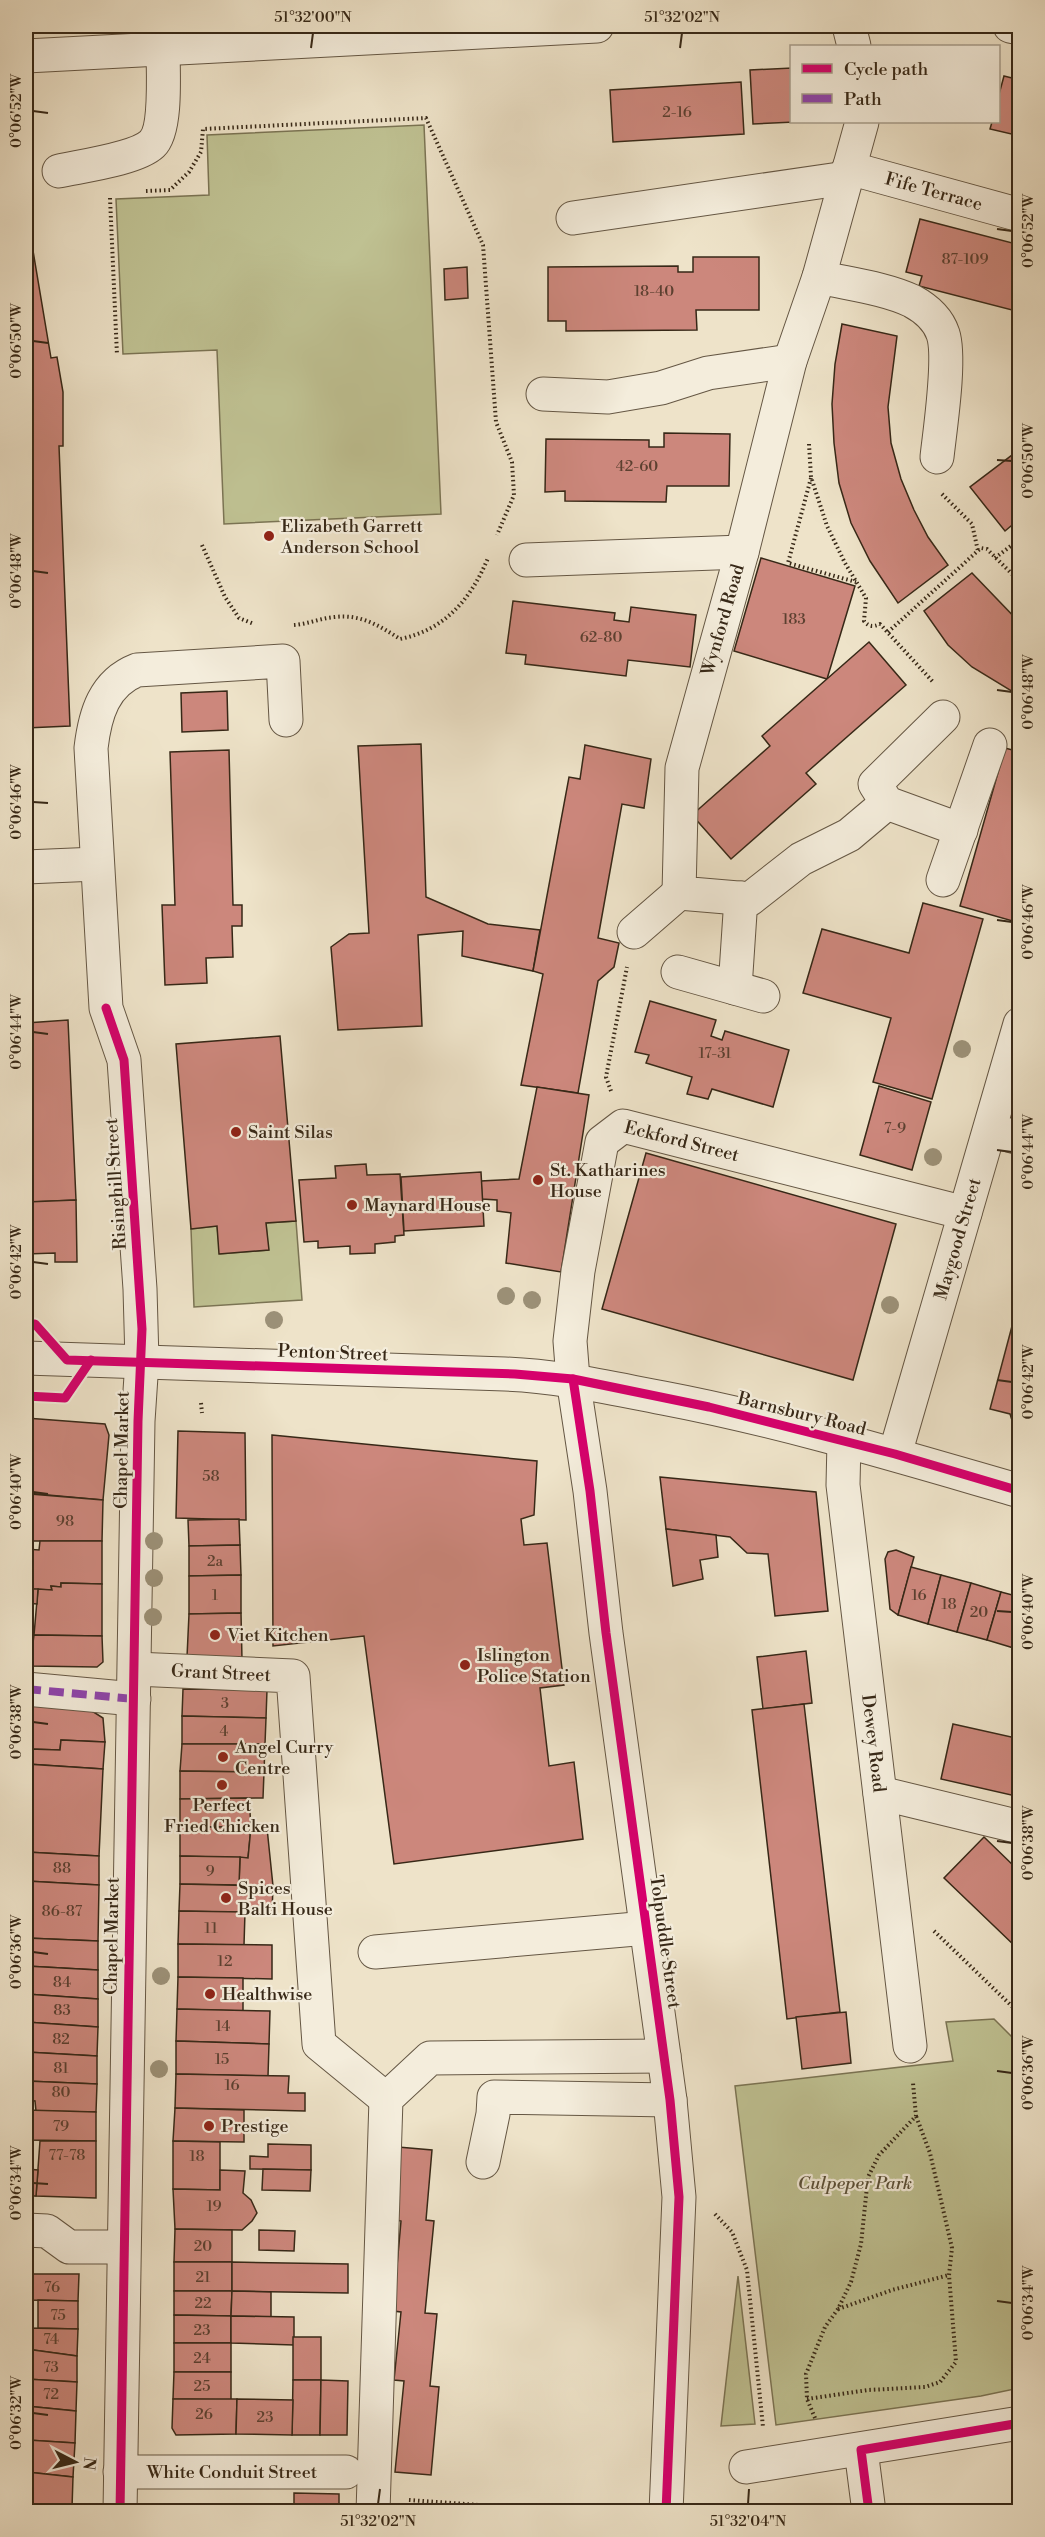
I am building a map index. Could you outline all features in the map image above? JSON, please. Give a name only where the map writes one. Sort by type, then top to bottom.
[{"type":"street","points":[[26,56],[597,26]]},
{"type":"street","points":[[849,26],[854,45]]},
{"type":"street","points":[[1010,26],[1020,28]]},
{"type":"street","points":[[58,171],[139,153],[154,143],[162,120],[163,49]]},
{"type":"street","name":"Wynford Road","points":[[679,893],[682,768],[742,552],[790,361],[819,276],[862,123]]},
{"type":"street","points":[[573,218],[848,173]]},
{"type":"street","name":"Fife Terrace","points":[[848,173],[1020,215]]},
{"type":"street","points":[[819,276],[913,302],[936,320],[943,334],[946,353],[938,457]]},
{"type":"street","points":[[543,394],[608,397],[661,388],[708,373],[790,361]]},
{"type":"street","points":[[526,560],[742,552]]},
{"type":"street","name":"Risinghill Street","points":[[141,1361],[140,1289],[124,1060],[106,1008],[91,748],[93,725],[111,687],[123,676],[137,670],[283,661],[286,720]]},
{"type":"street","points":[[942,703],[875,784],[887,803],[961,830]]},
{"type":"street","points":[[943,880],[990,745]]},
{"type":"street","points":[[634,932],[679,893],[750,899],[801,859],[849,835],[887,803]]},
{"type":"street","points":[[26,867],[97,864]]},
{"type":"street","points":[[678,972],[749,992],[741,898]]},
{"type":"street","name":"Maygood Street","points":[[895,1454],[965,1213],[1005,1134],[1020,1024]]},
{"type":"street","name":"Eckford Street","points":[[573,1380],[570,1341],[574,1296],[602,1142],[623,1126],[965,1213]]},
{"type":"street","name":"Penton Street","points":[[26,1358],[515,1374],[573,1380]]},
{"type":"street","name":"Chapel Market","points":[[120,2511],[122,2247],[141,1361]]},
{"type":"street","name":"Barnsbury Road","points":[[573,1380],[709,1407],[895,1454],[1020,1491]]},
{"type":"street","name":"Tolpuddle Street","points":[[573,1380],[670,2100],[679,2198],[666,2511]]},
{"type":"street","name":"Dewey Road","points":[[844,1441],[843,1485],[910,2046]]},
{"type":"street","name":"Grant Street","points":[[134,1684],[293,1676],[292,1689],[319,2044],[386,2099]]},
{"type":"street","points":[[26,1689],[134,1684]]},
{"type":"street","points":[[880,1793],[1020,1827]]},
{"type":"street","points":[[375,1952],[647,1928]]},
{"type":"street","points":[[373,2504],[386,2099],[430,2058],[664,2056]]},
{"type":"street","points":[[483,2162],[494,2114],[494,2097],[670,2100]]},
{"type":"street","points":[[26,2230],[47,2231],[69,2247],[122,2247]]},
{"type":"street","points":[[757,2466],[1020,2423]]},
{"type":"street","points":[[861,2450],[869,2511]]},
{"type":"street","name":"White Conduit Street","points":[[120,2472],[346,2472]]},
{"type":"path","points":[[134,192],[170,190],[189,172],[201,152],[203,129],[426,118],[483,245],[496,422],[512,462],[514,495],[493,546]]},
{"type":"path","points":[[110,194],[117,355]]},
{"type":"path","points":[[809,443],[811,477],[827,526],[866,598],[864,621],[873,627],[880,624],[888,632],[932,682],[942,703]]},
{"type":"path","points":[[938,457],[928,484],[949,498],[972,524],[978,552]]},
{"type":"path","points":[[811,477],[788,563],[856,582]]},
{"type":"path","points":[[995,558],[1020,539]]},
{"type":"path","points":[[202,545],[225,597],[240,618],[261,627]]},
{"type":"path","points":[[888,632],[981,548],[987,549],[1020,582]]},
{"type":"path","points":[[290,625],[310,624],[334,617],[356,617],[378,624],[400,639],[417,636],[458,610],[480,576],[489,556]]},
{"type":"path","points":[[623,1126],[606,1077],[634,932]]},
{"type":"path","points":[[201,1403],[202,1413]]},
{"type":"path","points":[[892,1891],[1020,2014]]},
{"type":"path","points":[[807,2399],[868,2390],[925,2387],[940,2382],[956,2362],[950,2275],[952,2248],[930,2153],[916,2116],[910,2046]]},
{"type":"path","points":[[821,2456],[815,2419],[807,2399],[806,2374],[825,2327],[838,2309],[851,2282],[861,2244],[868,2177],[879,2155],[916,2116]]},
{"type":"path","points":[[679,2198],[715,2214],[732,2232],[747,2270],[757,2466]]},
{"type":"path","points":[[838,2309],[892,2290],[950,2275]]},
{"type":"path","points":[[373,2504],[578,2511]]},
{"type":"green space","points":[[424,125],[441,514],[224,524],[217,350],[123,354],[116,199],[209,195],[207,135]]},
{"type":"green space","points":[[296,1221],[302,1300],[194,1307],[191,1229],[217,1226],[220,1254],[268,1250],[266,1223]]},
{"type":"green space","name":"Culpeper Park","points":[[994,2019],[1019,2044],[1019,2388],[981,2396],[776,2425],[735,2086],[953,2061],[946,2022]]},
{"type":"green space","points":[[738,2276],[755,2424],[721,2426]]},
{"type":"building","points":[[790,68],[790,122],[753,124],[750,70]]},
{"type":"building","points":[[1004,76],[1020,80],[1020,136],[990,129],[992,123],[1000,123],[1000,91]]},
{"type":"building","points":[[741,82],[744,134],[613,142],[610,90]]},
{"type":"building","points":[[26,209],[51,358],[57,357],[63,392],[63,446],[59,446],[70,726],[26,728]]},
{"type":"building","points":[[920,219],[1020,245],[1020,312],[919,286],[922,276],[906,272]]},
{"type":"building","points":[[693,257],[759,257],[759,310],[696,310],[697,330],[566,331],[566,321],[548,321],[548,267],[678,266],[678,272],[693,272]]},
{"type":"building","points":[[467,267],[468,298],[445,300],[444,269]]},
{"type":"building","points":[[842,324],[897,336],[888,407],[891,443],[901,479],[914,510],[928,537],[948,565],[898,603],[870,561],[851,523],[839,483],[832,404],[835,364]]},
{"type":"building","points":[[664,433],[730,434],[729,486],[667,486],[666,502],[565,501],[565,491],[545,492],[546,439],[649,440],[649,447],[664,447]]},
{"type":"building","points":[[1020,449],[1020,524],[1017,521],[1005,531],[970,487]]},
{"type":"building","points":[[761,558],[855,586],[827,679],[734,651]]},
{"type":"building","points":[[972,573],[1020,623],[1020,696],[972,667],[948,645],[924,611]]},
{"type":"building","points":[[513,601],[615,613],[614,620],[629,622],[631,607],[696,615],[690,667],[628,660],[626,676],[525,664],[526,655],[506,653]]},
{"type":"building","points":[[869,642],[906,685],[806,773],[816,784],[731,859],[692,815],[770,746],[762,736]]},
{"type":"building","points":[[227,691],[228,730],[182,732],[181,693]]},
{"type":"building","points":[[421,744],[426,897],[488,924],[540,930],[533,971],[462,956],[463,931],[418,935],[422,1026],[338,1030],[331,947],[349,934],[369,933],[358,746]]},
{"type":"building","points":[[585,745],[651,759],[644,808],[622,804],[598,938],[619,943],[614,967],[598,981],[578,1093],[521,1085],[543,974],[533,971],[569,777],[580,779]]},
{"type":"building","points":[[1005,748],[1020,752],[1020,923],[960,906]]},
{"type":"building","points":[[229,750],[233,905],[242,905],[242,926],[232,926],[233,957],[206,958],[207,983],[165,985],[162,905],[175,905],[170,752]]},
{"type":"building","points":[[923,903],[983,919],[932,1099],[873,1082],[891,1018],[803,993],[822,929],[909,953]]},
{"type":"building","points":[[650,1001],[716,1020],[711,1036],[722,1040],[725,1031],[789,1050],[773,1107],[712,1089],[708,1099],[687,1094],[692,1077],[646,1063],[649,1055],[635,1052]]},
{"type":"building","points":[[68,1020],[76,1200],[32,1202],[32,1173],[26,1173],[26,1023]]},
{"type":"building","name":"Saint Silas","points":[[280,1036],[296,1221],[266,1223],[269,1250],[219,1254],[217,1226],[191,1229],[176,1044]]},
{"type":"building","points":[[879,1086],[931,1102],[912,1170],[860,1155]]},
{"type":"building","name":"St. Katharines House","points":[[537,1087],[589,1095],[561,1272],[506,1263],[511,1213],[497,1211],[497,1200],[482,1199],[481,1181],[519,1179]]},
{"type":"building","points":[[646,1153],[896,1224],[853,1380],[602,1309]]},
{"type":"building","name":"Maynard House","points":[[366,1164],[367,1175],[400,1174],[404,1235],[395,1236],[395,1242],[375,1244],[375,1253],[350,1254],[350,1246],[318,1248],[318,1241],[304,1242],[299,1180],[336,1178],[335,1166]]},
{"type":"building","points":[[481,1172],[484,1226],[404,1231],[401,1177]]},
{"type":"building","points":[[76,1200],[77,1262],[55,1262],[55,1253],[26,1254],[26,1202]]},
{"type":"building","points":[[1020,1296],[1020,1437],[1017,1436],[1010,1414],[990,1409]]},
{"type":"building","points":[[26,1418],[105,1424],[109,1435],[103,1500],[26,1493]]},
{"type":"building","points":[[178,1431],[245,1433],[246,1520],[176,1518]]},
{"type":"building","name":"Islington Police Station","points":[[272,1435],[537,1461],[534,1515],[521,1519],[524,1545],[547,1543],[564,1685],[540,1688],[549,1766],[574,1762],[583,1839],[394,1864],[364,1636],[273,1646]]},
{"type":"building","points":[[660,1477],[816,1492],[828,1611],[775,1616],[768,1554],[747,1553],[730,1537],[666,1529]]},
{"type":"building","points":[[26,1493],[30,1494],[26,1541]]},
{"type":"building","points":[[30,1494],[103,1500],[102,1541],[26,1541]]},
{"type":"building","points":[[239,1519],[240,1545],[189,1546],[188,1520]]},
{"type":"building","points":[[666,1529],[716,1535],[718,1557],[700,1560],[703,1579],[673,1586]]},
{"type":"building","points":[[40,1541],[102,1541],[102,1584],[61,1583],[61,1587],[51,1586],[52,1590],[26,1589],[26,1549],[39,1550]]},
{"type":"building","points":[[240,1545],[241,1575],[189,1576],[189,1546]]},
{"type":"building","points":[[896,1550],[914,1557],[898,1615],[890,1609],[885,1559],[888,1552]]},
{"type":"building","points":[[911,1567],[941,1575],[928,1624],[898,1615]]},
{"type":"building","points":[[241,1575],[241,1613],[189,1614],[189,1576]]},
{"type":"building","points":[[941,1575],[971,1583],[957,1632],[928,1624]]},
{"type":"building","points":[[61,1583],[102,1584],[102,1636],[34,1635],[38,1589],[52,1590],[51,1586],[61,1587]]},
{"type":"building","points":[[971,1583],[1001,1592],[987,1640],[957,1632]]},
{"type":"building","points":[[26,1589],[38,1589],[37,1604],[26,1603]]},
{"type":"building","points":[[1001,1592],[1020,1597],[1020,1640],[1017,1649],[987,1640]]},
{"type":"building","name":"Viet Kitchen","points":[[241,1613],[242,1660],[187,1657],[189,1614]]},
{"type":"building","points":[[34,1635],[102,1636],[103,1662],[97,1667],[30,1666]]},
{"type":"building","points":[[806,1651],[812,1703],[763,1709],[757,1657]]},
{"type":"building","points":[[183,1689],[267,1690],[266,1718],[182,1716]]},
{"type":"building","points":[[26,1702],[31,1702],[28,1764],[26,1764]]},
{"type":"building","points":[[31,1702],[92,1711],[103,1718],[105,1742],[61,1740],[60,1750],[29,1749]]},
{"type":"building","points":[[804,1704],[840,2012],[787,2019],[752,1710]]},
{"type":"building","points":[[182,1716],[266,1718],[265,1744],[182,1744]]},
{"type":"building","points":[[953,1724],[1020,1739],[1020,1797],[941,1779]]},
{"type":"building","points":[[61,1740],[105,1742],[103,1769],[28,1764],[29,1749],[60,1750]]},
{"type":"building","name":"Angel Curry Centre","points":[[182,1744],[265,1744],[264,1772],[180,1771]]},
{"type":"building","points":[[26,1764],[103,1769],[99,1856],[26,1852]]},
{"type":"building","name":"Perfect Fried Chicken","points":[[180,1771],[264,1772],[263,1798],[180,1799]]},
{"type":"building","points":[[249,1798],[251,1827],[180,1827],[180,1799]]},
{"type":"building","points":[[180,1827],[251,1827],[248,1858],[180,1856]]},
{"type":"building","points":[[251,1827],[267,1828],[273,1886],[239,1885],[240,1857],[248,1858]]},
{"type":"building","points":[[984,1837],[1020,1872],[1020,1951],[944,1878]]},
{"type":"building","points":[[26,1852],[99,1856],[99,1885],[26,1881]]},
{"type":"building","points":[[180,1856],[240,1857],[239,1885],[180,1884]]},
{"type":"building","points":[[26,1881],[99,1885],[98,1941],[26,1938]]},
{"type":"building","name":"Spices Balti House","points":[[180,1884],[273,1886],[272,1913],[179,1911]]},
{"type":"building","points":[[179,1911],[245,1912],[244,1945],[178,1944]]},
{"type":"building","points":[[26,1938],[98,1941],[98,1970],[26,1966]]},
{"type":"building","points":[[178,1944],[272,1945],[272,1979],[178,1977]]},
{"type":"building","points":[[26,1966],[98,1970],[98,1999],[26,1994]]},
{"type":"building","name":"Healthwise","points":[[178,1977],[243,1978],[243,2011],[177,2009]]},
{"type":"building","points":[[26,1994],[98,1999],[98,2027],[26,2022]]},
{"type":"building","points":[[177,2009],[270,2011],[269,2044],[176,2041]]},
{"type":"building","points":[[846,2012],[851,2063],[802,2069],[796,2017]]},
{"type":"building","points":[[26,2022],[98,2027],[97,2056],[26,2052]]},
{"type":"building","points":[[176,2041],[269,2044],[268,2076],[176,2074]]},
{"type":"building","points":[[26,2052],[97,2056],[97,2084],[26,2081]]},
{"type":"building","points":[[176,2074],[289,2076],[288,2093],[305,2093],[305,2111],[175,2108]]},
{"type":"building","points":[[26,2081],[97,2084],[96,2112],[36,2111],[35,2101],[26,2100]]},
{"type":"building","name":"Prestige","points":[[175,2108],[244,2110],[244,2142],[173,2141]]},
{"type":"building","points":[[26,2110],[96,2112],[96,2141],[26,2140]]},
{"type":"building","points":[[40,2141],[96,2141],[96,2198],[36,2196]]},
{"type":"building","points":[[173,2141],[220,2142],[220,2190],[173,2189]]},
{"type":"building","points":[[268,2144],[311,2145],[311,2170],[250,2169],[250,2156],[268,2157]]},
{"type":"building","points":[[398,2147],[432,2150],[426,2220],[434,2221],[425,2313],[437,2314],[430,2386],[439,2387],[431,2475],[395,2472],[404,2381],[394,2380],[401,2312],[393,2311],[401,2221],[392,2219]]},
{"type":"building","points":[[26,2169],[38,2170],[36,2196],[26,2196]]},
{"type":"building","points":[[263,2169],[311,2170],[310,2191],[262,2190]]},
{"type":"building","points":[[220,2170],[245,2171],[243,2193],[251,2200],[257,2213],[252,2221],[242,2230],[175,2229],[173,2189],[220,2190]]},
{"type":"building","points":[[175,2229],[232,2230],[232,2262],[174,2262]]},
{"type":"building","points":[[259,2230],[295,2231],[294,2251],[259,2250]]},
{"type":"building","points":[[174,2262],[232,2262],[232,2291],[174,2291]]},
{"type":"building","points":[[232,2262],[348,2264],[348,2293],[232,2291]]},
{"type":"building","points":[[26,2274],[79,2274],[78,2301],[26,2300]]},
{"type":"building","points":[[174,2291],[232,2291],[231,2316],[174,2315]]},
{"type":"building","points":[[232,2291],[271,2292],[271,2317],[231,2316]]},
{"type":"building","points":[[38,2300],[78,2301],[78,2329],[38,2328]]},
{"type":"building","points":[[174,2315],[231,2316],[231,2343],[174,2343]]},
{"type":"building","points":[[231,2316],[294,2317],[294,2345],[231,2343]]},
{"type":"building","points":[[26,2328],[78,2329],[77,2356],[26,2349]]},
{"type":"building","points":[[293,2337],[321,2337],[321,2380],[293,2380]]},
{"type":"building","points":[[174,2343],[231,2343],[231,2372],[174,2372]]},
{"type":"building","points":[[26,2349],[77,2356],[77,2382],[26,2379]]},
{"type":"building","points":[[174,2372],[231,2372],[231,2400],[173,2399]]},
{"type":"building","points":[[26,2379],[77,2382],[76,2411],[26,2406]]},
{"type":"building","points":[[293,2380],[321,2380],[320,2435],[292,2435]]},
{"type":"building","points":[[321,2380],[348,2381],[347,2435],[320,2435]]},
{"type":"building","points":[[173,2399],[237,2399],[236,2434],[176,2435],[172,2428]]},
{"type":"building","points":[[237,2399],[293,2400],[292,2435],[236,2434]]},
{"type":"building","points":[[26,2406],[76,2411],[75,2443],[26,2440]]},
{"type":"building","points":[[28,2440],[75,2443],[73,2477],[27,2472]]},
{"type":"building","points":[[27,2472],[73,2477],[72,2508],[26,2504]]},
{"type":"building","points":[[294,2493],[339,2494],[339,2512],[294,2512]]},
{"type":"building","points":[[26,2504],[72,2508],[72,2512],[26,2512]]},
{"type":"marked path","points":[[26,1689],[134,1699]]},
{"type":"cycle path","points":[[106,1008],[124,1060],[142,1329],[138,1421],[120,2512]]},
{"type":"cycle path","points":[[26,1324],[35,1324],[67,1360],[515,1374],[573,1379],[709,1407],[895,1454],[1020,1491]]},
{"type":"cycle path","points":[[26,1396],[65,1398],[91,1360]]},
{"type":"cycle path","points":[[573,1379],[590,1491],[606,1633],[670,2100],[679,2197],[666,2512]]},
{"type":"cycle path","points":[[869,2512],[861,2450],[1020,2423]]},
{"type":"place","name":"Elizabeth Garrett Anderson School","points":[[269,536]]},
{"type":"place","name":"Saint Silas","points":[[236,1132]]},
{"type":"place","name":"St. Katharines House","points":[[538,1180]]},
{"type":"place","name":"Maynard House","points":[[352,1205]]},
{"type":"place","name":"Viet Kitchen","points":[[215,1635]]},
{"type":"place","name":"Islington Police Station","points":[[465,1665]]},
{"type":"place","name":"Angel Curry Centre","points":[[223,1757]]},
{"type":"place","name":"Perfect Fried Chicken","points":[[222,1785]]},
{"type":"place","name":"Spices Balti House","points":[[226,1898]]},
{"type":"place","name":"Healthwise","points":[[210,1994]]},
{"type":"place","name":"Prestige","points":[[209,2126]]}]
